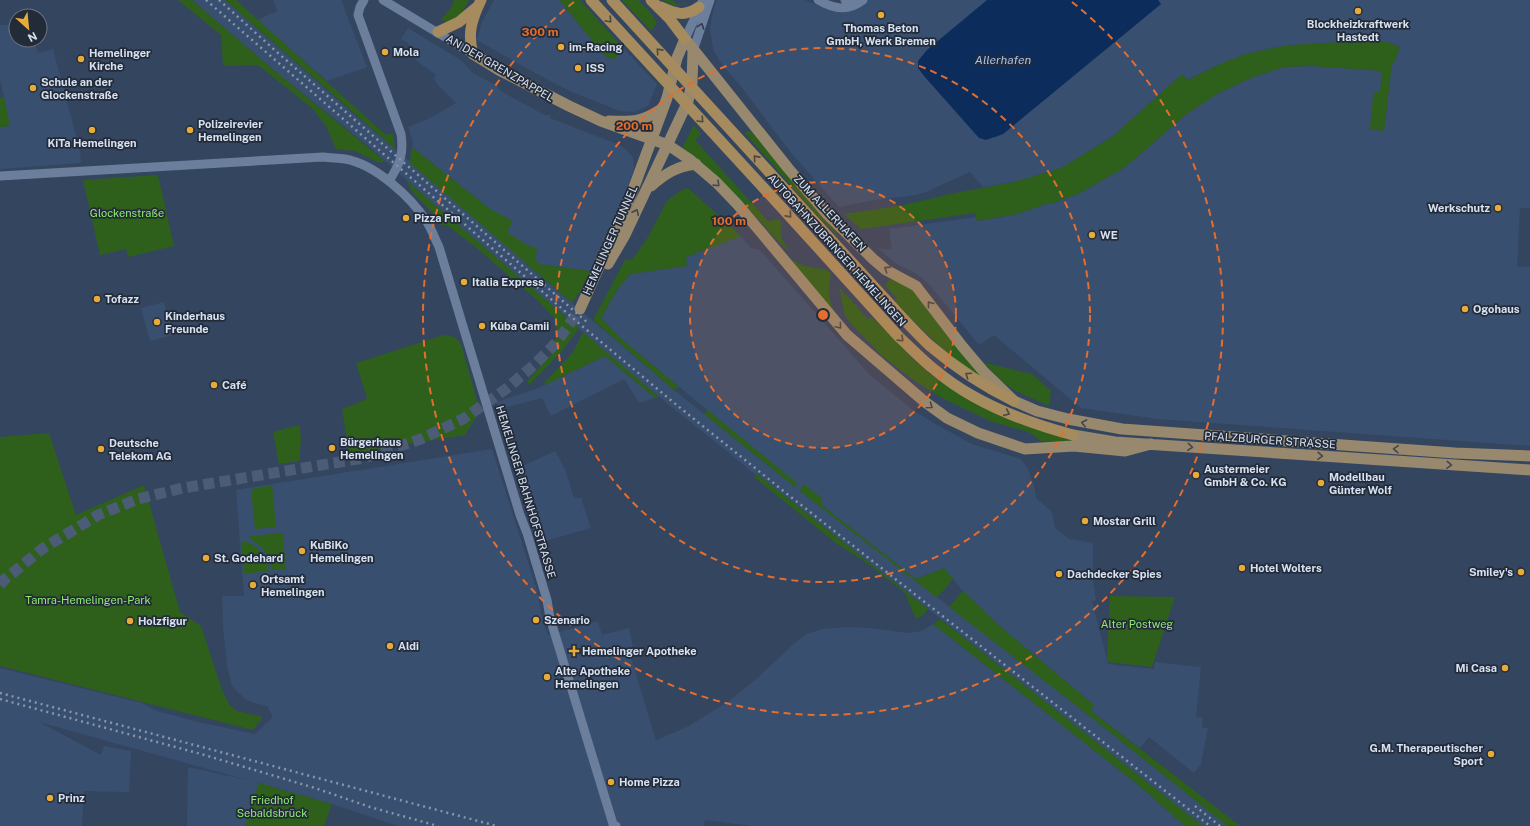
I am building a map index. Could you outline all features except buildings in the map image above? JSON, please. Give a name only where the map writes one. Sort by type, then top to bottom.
[{"type":"highway","name":"AUTOBAHNZUBRINGER HEMELINGEN","points":[[591,0],[899,337],[936,371],[963,389],[1007,413],[1053,430],[1072,435]]},
{"type":"highway","name":"AUTOBAHNZUBRINGER HEMELINGEN","points":[[612,0],[928,344],[984,386],[1014,401]]},
{"type":"highway","points":[[438,32],[459,22],[480,2]]},
{"type":"highway","points":[[473,54],[469,42],[470,28],[480,2]]},
{"type":"highway","points":[[655,3],[671,12],[683,14],[691,12],[701,3]]},
{"type":"highway","points":[[655,3],[685,39]]},
{"type":"main road","points":[[685,39],[693,51]]},
{"type":"main road","name":"HEMELINGER TUNNEL","points":[[685,39],[677,58],[663,108],[630,198],[580,308],[625,235],[688,101],[692,83],[693,51]]},
{"type":"main road","name":"ZUM ALLERHAFEN","points":[[693,51],[827,214],[881,266],[916,286],[984,372],[1014,401]]},
{"type":"main road","name":"AN DER GRENZPAPPEL","points":[[473,54],[535,90],[601,121],[668,145],[696,164],[738,205],[847,335],[861,348],[925,402],[947,418],[978,433],[1025,449]]},
{"type":"main road","points":[[601,121],[631,122],[651,116],[663,108]]},
{"type":"main road","points":[[647,188],[664,174],[677,167],[696,164]]},
{"type":"main road","name":"PFALZBURGER STRASSE","points":[[1014,401],[1037,411],[1068,419],[1122,429],[1448,453],[1530,456]]},
{"type":"main road","name":"AUTOBAHNZUBRINGER HEMELINGEN","points":[[1072,435],[1115,442]]},
{"type":"main road","name":"PFALZBURGER STRASSE","points":[[1115,442],[1530,470]]},
{"type":"main road","name":"PFALZBURGER STRASSE","points":[[1025,449],[1074,446],[1125,452],[1151,444]]},
{"type":"street","points":[[364,0],[360,7],[358,16],[401,134],[403,145],[402,157],[396,171],[389,181]]},
{"type":"street","name":"AN DER GRENZPAPPEL","points":[[383,0],[473,54]]},
{"type":"street","points":[[693,51],[710,0]]},
{"type":"street","points":[[818,0],[838,8],[850,2],[862,0]]},
{"type":"street","points":[[685,39],[701,3]]},
{"type":"street","name":"HEMELINGER BAHNHOFSTRASSE","points":[[0,176],[323,157],[347,159],[373,170],[389,181],[413,203],[428,224],[439,247],[520,515],[527,532],[547,600],[552,625],[615,825]]},
{"type":"shaded area","points":[[192,0],[225,0],[357,117],[431,179],[507,231],[512,221],[490,209],[412,147],[413,142],[408,127],[428,119],[456,103],[437,84],[434,78],[436,75],[416,60],[408,43],[401,39],[408,28],[462,61],[474,74],[496,85],[501,91],[537,111],[545,115],[551,115],[550,118],[622,146],[633,157],[634,168],[626,193],[611,229],[590,271],[524,262],[674,390],[795,487],[797,484],[620,338],[601,318],[617,290],[630,274],[687,266],[686,257],[741,236],[751,248],[760,250],[870,375],[914,411],[937,425],[972,444],[1021,459],[1027,467],[1034,485],[1036,498],[1052,512],[1055,528],[1069,539],[1093,543],[1093,581],[1096,600],[1092,601],[1108,664],[1154,669],[1155,662],[1201,667],[1196,717],[1203,718],[1202,728],[1208,728],[1201,764],[1194,773],[1149,737],[1140,748],[1091,711],[1094,705],[1002,628],[967,596],[944,568],[916,579],[823,506],[821,498],[804,485],[800,491],[1043,679],[1228,826],[1203,826],[757,474],[756,475],[641,382],[456,224],[367,145],[270,67]]},
{"type":"shaded area","points":[[273,0],[341,0],[367,67],[327,81],[257,20],[277,11]]},
{"type":"shaded area","points":[[494,0],[559,0],[605,56],[614,59],[623,48],[657,84],[648,106],[635,112],[620,111],[572,92],[477,40],[482,22]]},
{"type":"shaded area","points":[[717,0],[805,0],[823,8],[825,0],[848,7],[856,0],[987,0],[994,138],[1003,134],[1161,4],[1158,0],[1530,0],[1530,208],[1520,208],[1517,266],[1530,267],[1530,446],[1158,419],[1081,408],[994,335],[979,345],[929,284],[917,274],[895,263],[878,248],[892,250],[889,229],[977,217],[978,221],[1003,217],[1050,204],[1080,193],[1122,169],[1184,116],[1217,94],[1251,78],[1283,67],[1311,66],[1382,71],[1380,93],[1384,131],[1392,63],[1395,61],[1400,47],[1384,41],[1292,45],[1258,51],[1218,65],[1187,80],[1182,74],[1112,137],[1061,168],[1014,182],[983,187],[970,172],[916,195],[875,200],[839,207],[792,154],[739,84],[722,65],[714,51],[710,28],[714,7]]},
{"type":"shaded area","name":"Schule an der Glockenstraße","points":[[0,25],[8,25],[8,48],[36,48],[38,53],[53,49],[80,151],[81,163],[0,169],[0,127],[10,126],[0,79]]},
{"type":"shaded area","name":"Kinderhaus Freunde","points":[[164,302],[173,335],[150,341],[141,308]]},
{"type":"shaded area","points":[[605,356],[655,398],[639,403],[624,379],[551,416],[542,398],[499,409],[496,402],[536,389]]},
{"type":"shaded area","points":[[492,449],[537,590],[542,617],[548,635],[598,621],[602,635],[629,628],[633,647],[628,648],[656,740],[687,727],[728,702],[755,680],[797,641],[807,634],[823,629],[846,627],[869,628],[908,633],[922,631],[933,624],[1137,784],[1185,826],[752,826],[705,820],[704,826],[398,826],[332,804],[259,783],[245,826],[187,826],[188,767],[247,780],[39,722],[101,755],[104,746],[131,751],[129,792],[84,791],[82,826],[0,826],[0,668],[142,703],[157,711],[198,722],[255,734],[273,717],[267,706],[251,702],[244,698],[232,686],[227,666],[223,625],[222,596],[244,596],[236,490]]},
{"type":"shaded area","points":[[555,451],[565,469],[574,498],[581,498],[591,528],[538,543],[516,469]]},
{"type":"green space","points":[[178,0],[192,0],[270,67],[386,162],[377,162],[355,151],[336,149],[326,126],[313,109],[258,65],[223,66],[221,35]]},
{"type":"green space","points":[[225,0],[236,0],[386,135],[393,133],[395,149]]},
{"type":"green space","points":[[454,0],[469,0],[460,16],[447,23],[441,19],[451,8]]},
{"type":"green space","points":[[559,0],[580,0],[623,48],[614,60],[605,56]]},
{"type":"green space","points":[[622,0],[638,0],[651,13],[657,23],[651,31]]},
{"type":"green space","points":[[663,0],[672,0],[678,5],[688,2],[676,6]]},
{"type":"green space","points":[[1384,41],[1400,47],[1395,61],[1392,63],[1384,131],[1370,129],[1373,96],[1376,92],[1380,92],[1382,71],[1311,66],[1283,67],[1251,78],[1217,94],[1184,116],[1122,169],[1080,193],[1050,204],[1017,214],[977,221],[975,213],[861,229],[844,214],[904,205],[950,194],[1014,182],[1061,168],[1112,137],[1182,74],[1188,80],[1231,59],[1274,48],[1305,44]]},
{"type":"green space","points":[[4,97],[10,126],[0,127],[0,98]]},
{"type":"green space","points":[[694,125],[701,134],[695,140],[768,221],[779,219],[782,224],[782,239],[790,251],[777,240],[722,181],[682,148]]},
{"type":"green space","points":[[751,131],[836,231],[839,240],[835,233],[814,212],[744,132]]},
{"type":"green space","points":[[412,147],[490,209],[513,221],[507,232],[527,245],[538,249],[535,257],[538,264],[590,271],[581,290],[572,303],[411,164]]},
{"type":"green space","name":"Glockenstraße","points":[[158,175],[174,246],[128,257],[126,249],[100,255],[83,180]]},
{"type":"green space","points":[[407,181],[579,328],[562,351],[528,385],[528,380],[558,347],[553,340],[559,338],[554,317],[537,300],[478,249],[447,225],[442,225],[413,193]]},
{"type":"green space","points":[[688,188],[741,236],[686,257],[687,266],[630,274],[617,290],[601,318],[620,338],[679,387],[674,390],[593,320],[625,260],[632,260],[648,237],[667,201],[680,191]]},
{"type":"green space","points":[[789,259],[805,266],[827,270],[831,275],[829,295],[835,314]]},
{"type":"green space","points":[[890,279],[900,282],[913,290],[981,377],[939,346],[895,301],[897,299],[885,285]]},
{"type":"green space","points":[[839,287],[868,319],[872,317],[914,360],[934,377],[954,390],[1077,439],[1076,443],[1041,441],[1029,432],[993,422],[971,412],[944,399],[918,383],[882,356],[852,325],[845,316]]},
{"type":"green space","points":[[583,332],[659,397],[655,398],[605,356],[545,385],[544,383],[573,352]]},
{"type":"green space","points":[[444,335],[455,337],[461,344],[480,411],[465,435],[349,454],[342,409],[367,399],[356,363]]},
{"type":"green space","points":[[985,364],[1032,374],[1051,391],[1049,406],[1014,390],[1000,380]]},
{"type":"green space","points":[[707,410],[798,484],[795,487],[704,414]]},
{"type":"green space","points":[[299,425],[301,435],[300,461],[279,464],[273,432]]},
{"type":"green space","name":"Tamra-Hemelingen-Park","points":[[49,433],[76,515],[144,485],[180,612],[201,626],[222,690],[230,706],[237,711],[263,717],[253,730],[0,666],[0,437]]},
{"type":"green space","points":[[757,474],[928,609],[924,614],[916,619],[905,593],[864,561],[837,544],[754,477]]},
{"type":"green space","points":[[804,484],[821,498],[823,506],[916,579],[944,568],[953,579],[937,598],[800,491]]},
{"type":"green space","points":[[272,485],[276,527],[255,529],[251,489]]},
{"type":"green space","points":[[283,533],[286,570],[273,570],[265,552],[251,540],[249,536]]},
{"type":"green space","points":[[241,541],[252,544],[260,551],[266,560],[269,571],[244,574]]},
{"type":"green space","points":[[963,591],[1002,628],[1094,705],[1091,711],[1240,826],[1226,825],[1087,714],[949,607]]},
{"type":"green space","name":"Alter Postweg","points":[[1110,596],[1175,597],[1152,667],[1107,662]]},
{"type":"green space","points":[[940,619],[1203,826],[1185,826],[1137,784],[933,624]]},
{"type":"green space","name":"Friedhof Sebaldsbrück","points":[[259,783],[332,804],[324,826],[245,826]]},
{"type":"water","name":"Allerhafen","points":[[987,0],[1158,0],[1161,4],[1003,134],[986,140],[979,138],[924,76],[918,68],[918,61],[927,50]]},
{"type":"tunnel","points":[[0,585],[42,549],[98,515],[138,499],[183,488],[364,458],[421,439],[463,419],[506,389],[534,365],[556,343],[580,309]]},
{"type":"railway","points":[[206,0],[582,326],[673,402],[791,497],[1210,826]]},
{"type":"railway","points":[[219,0],[588,323]]},
{"type":"railway","points":[[0,693],[497,826]]},
{"type":"railway","points":[[0,699],[201,754],[315,788],[370,807],[438,826]]},
{"type":"railway","points":[[1195,806],[1220,826]]},
{"type":"place","name":"Blockheizkraftwerk Hastedt","points":[[1358,11]]},
{"type":"place","name":"Thomas Beton GmbH, Werk Bremen","points":[[881,15]]},
{"type":"place","name":"im-Racing","points":[[561,47]]},
{"type":"place","name":"Mola","points":[[385,52]]},
{"type":"place","name":"Hemelinger Kirche","points":[[81,59]]},
{"type":"place","name":"ISS","points":[[578,68]]},
{"type":"place","name":"Schule an der Glockenstraße","points":[[33,88]]},
{"type":"place","name":"KiTa Hemelingen","points":[[92,130]]},
{"type":"place","name":"Polizeirevier Hemelingen","points":[[190,130]]},
{"type":"place","name":"Werkschutz","points":[[1498,208]]},
{"type":"place","name":"Pizza Fm","points":[[406,218]]},
{"type":"place","name":"WE","points":[[1092,235]]},
{"type":"place","name":"Italia Express","points":[[464,282]]},
{"type":"place","name":"Tofazz","points":[[97,299]]},
{"type":"place","name":"Ogohaus","points":[[1465,309]]},
{"type":"place","name":"Kinderhaus Freunde","points":[[157,322]]},
{"type":"place","name":"Kûba Camii","points":[[482,326]]},
{"type":"place","name":"Café","points":[[214,385]]},
{"type":"place","name":"Bürgerhaus Hemelingen","points":[[332,448]]},
{"type":"place","name":"Deutsche Telekom AG","points":[[101,449]]},
{"type":"place","name":"Austermeier GmbH & Co. KG","points":[[1196,475]]},
{"type":"place","name":"Modellbau Günter Wolf","points":[[1321,483]]},
{"type":"place","name":"Mostar Grill","points":[[1085,521]]},
{"type":"place","name":"KuBiKo Hemelingen","points":[[302,551]]},
{"type":"place","name":"St. Godehard","points":[[206,558]]},
{"type":"place","name":"Hotel Wolters","points":[[1242,568]]},
{"type":"place","name":"Smiley's","points":[[1521,572]]},
{"type":"place","name":"Dachdecker Spies","points":[[1059,574]]},
{"type":"place","name":"Ortsamt Hemelingen","points":[[253,585]]},
{"type":"place","name":"Szenario","points":[[536,620]]},
{"type":"place","name":"Holzfigur","points":[[130,621]]},
{"type":"place","name":"Aldi","points":[[390,646]]},
{"type":"place","name":"Hemelinger Apotheke","points":[[574,651]]},
{"type":"place","name":"Mi Casa","points":[[1505,668]]},
{"type":"place","name":"Alte Apotheke Hemelingen","points":[[547,677]]},
{"type":"place","name":"G.M. Therapeutischer Sport","points":[[1491,754]]},
{"type":"place","name":"Home Pizza","points":[[611,782]]},
{"type":"place","name":"Prinz","points":[[50,798]]}]
